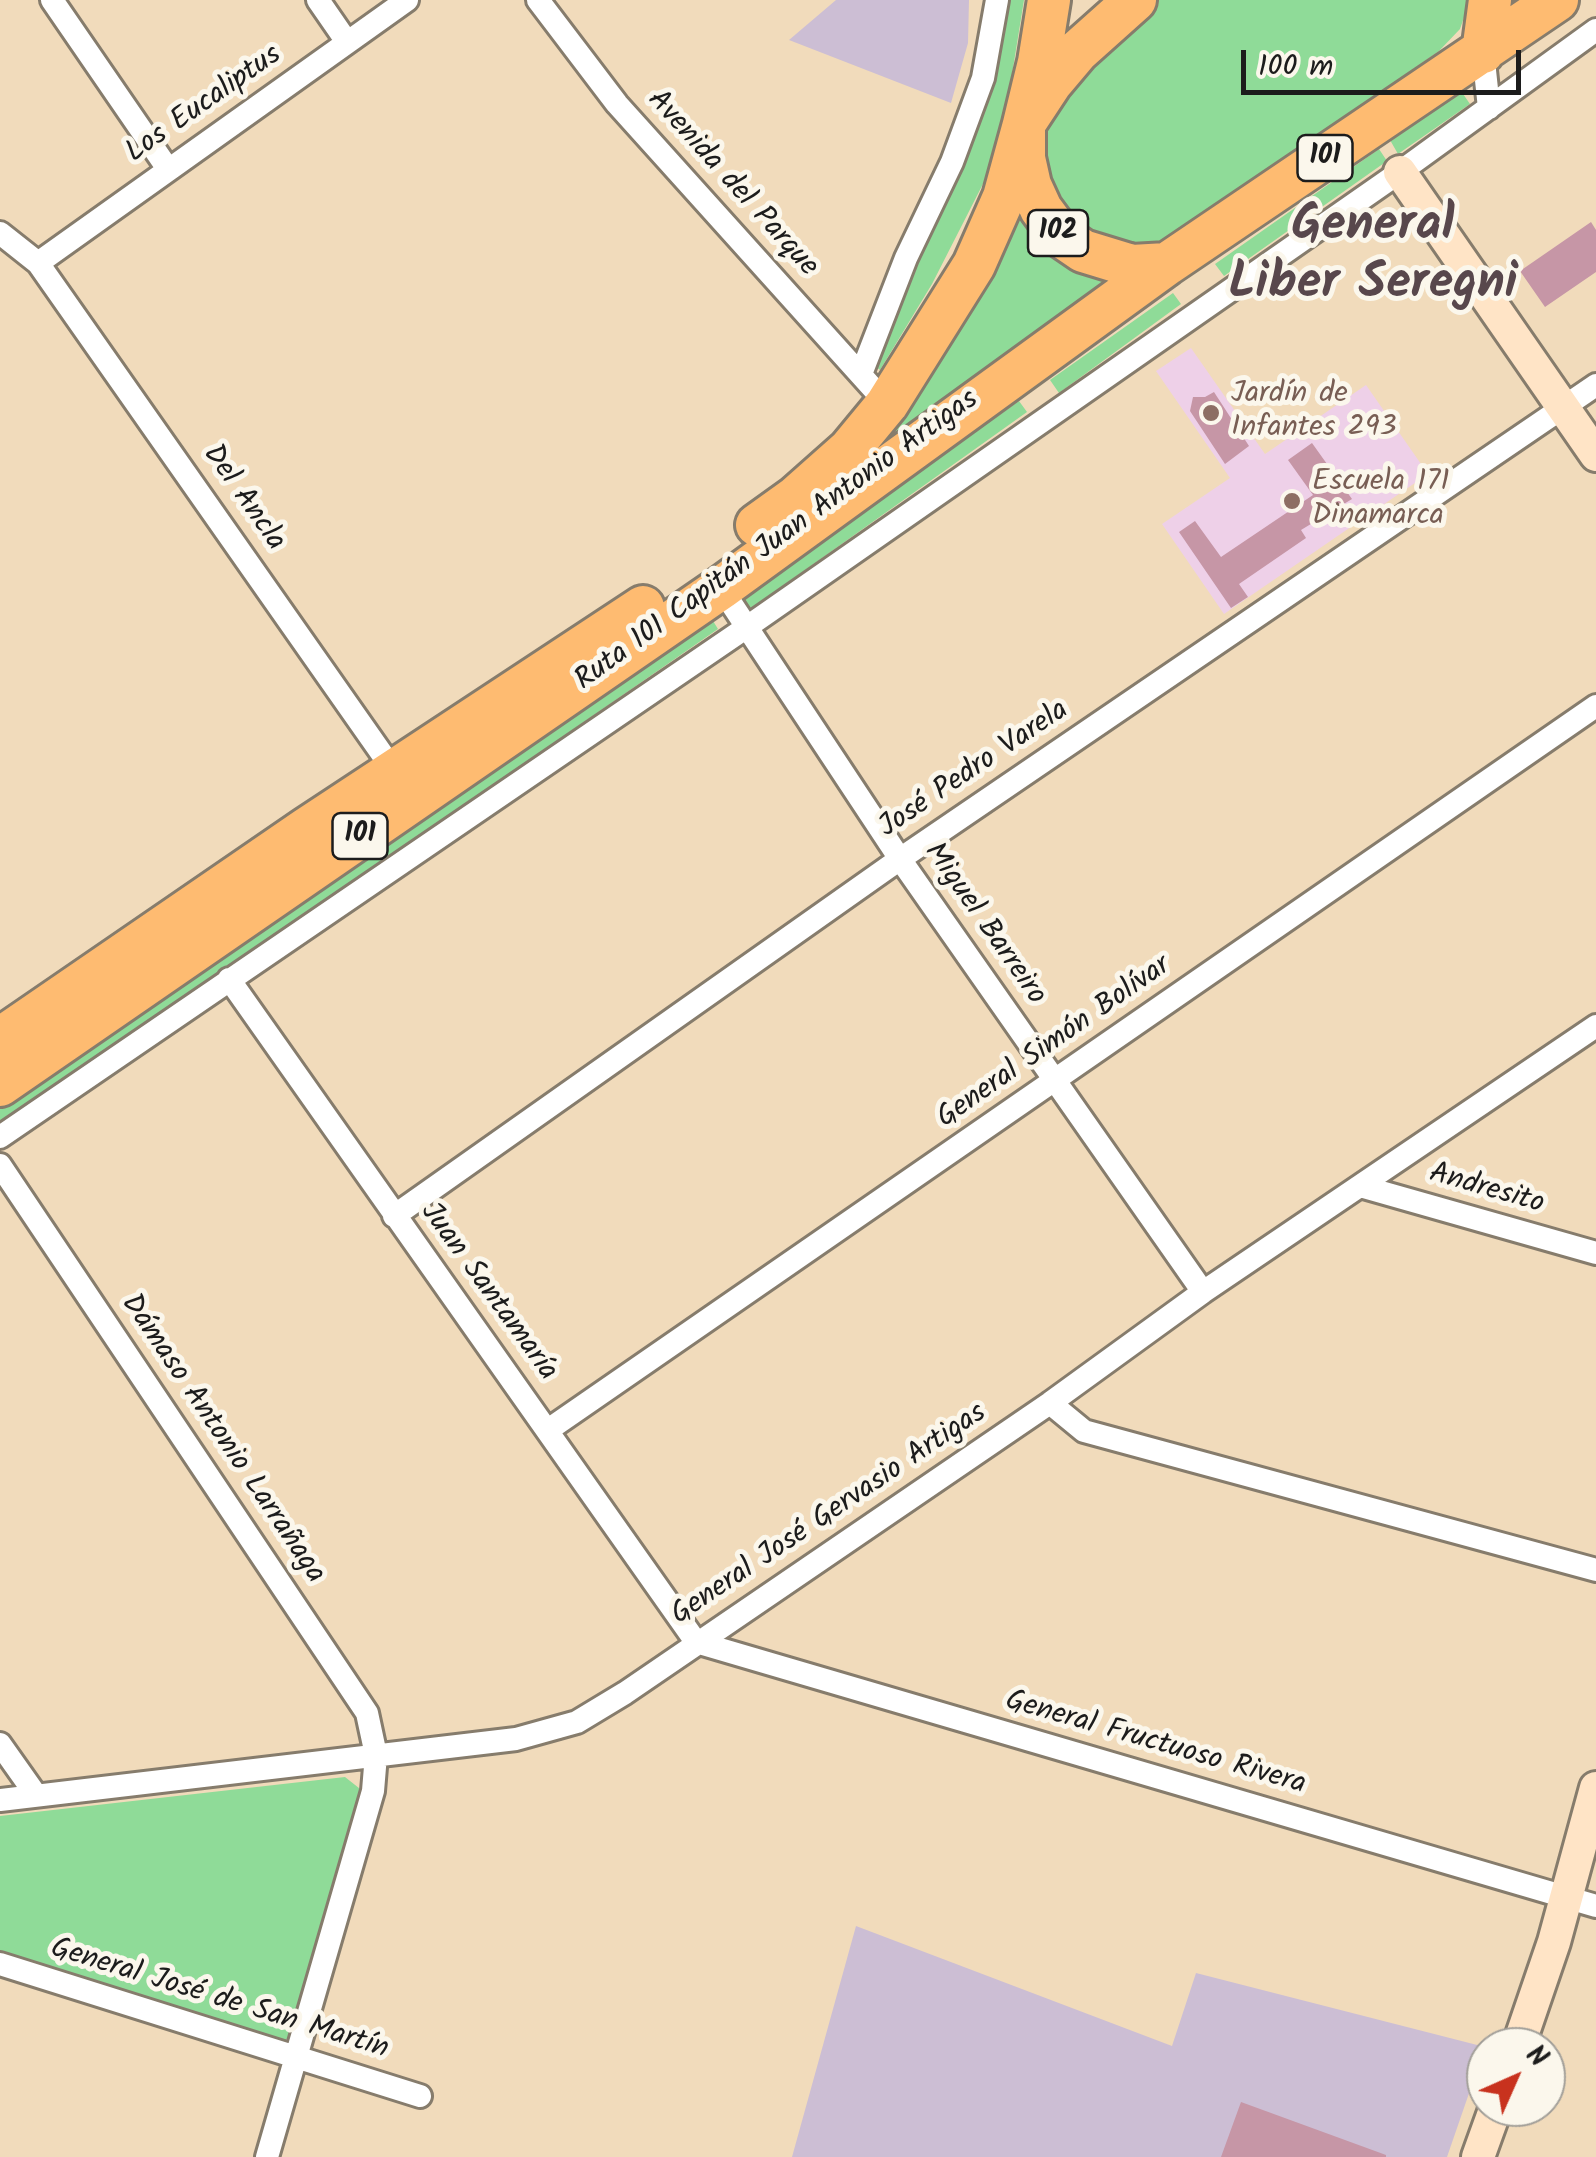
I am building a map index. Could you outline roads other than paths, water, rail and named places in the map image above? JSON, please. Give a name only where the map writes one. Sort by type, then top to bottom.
[{"type":"highway","name":"102","points":[[1050,0],[1024,124],[1024,158],[1030,185],[1060,236],[1083,252],[1132,266],[1167,264]]},
{"type":"highway","name":"Ruta 101 Capitán Juan Antonio Artigas","points":[[0,1039],[648,603],[796,497],[849,450],[874,389],[974,265],[1004,197],[1024,124],[1078,51],[1135,0]]},
{"type":"highway","points":[[1483,52],[1490,0]]},
{"type":"highway","name":"Ruta 101 Capitán Juan Antonio Artigas","points":[[0,1086],[721,588],[1167,264],[1557,0]]},
{"type":"street","points":[[52,0],[168,169]]},
{"type":"street","points":[[318,0],[347,42]]},
{"type":"street","name":"Los Eucaliptus","points":[[38,263],[407,0]]},
{"type":"street","name":"Avenida del Parque","points":[[538,0],[617,104],[874,389]]},
{"type":"street","points":[[874,389],[906,258],[952,162],[976,95],[997,0]]},
{"type":"street","points":[[0,1137],[747,627],[1400,172],[1596,30]]},
{"type":"street","points":[[1483,52],[1489,108]]},
{"type":"street","points":[[1400,172],[1596,455]]},
{"type":"street","name":"Del Ancla","points":[[0,233],[38,263],[394,772]]},
{"type":"street","name":"José Pedro Varela","points":[[394,1216],[900,858],[1596,385]]},
{"type":"street","name":"Miguel Barreiro","points":[[721,588],[900,858],[1203,1292]]},
{"type":"street","name":"General Simón Bolívar","points":[[548,1430],[1596,706]]},
{"type":"street","name":"Juan Santamaría","points":[[229,979],[696,1642]]},
{"type":"street","name":"General José Gervasio Artigas","points":[[0,1800],[516,1739],[576,1722],[625,1693],[1050,1403],[1203,1292],[1596,1026]]},
{"type":"street","name":"Dámaso Antonio Larrañaga","points":[[0,1166],[368,1713],[376,1756]]},
{"type":"street","name":"Andresito","points":[[1360,1186],[1596,1253]]},
{"type":"street","points":[[1050,1403],[1084,1431],[1596,1570]]},
{"type":"street","name":"General Fructuoso Rivera","points":[[696,1642],[1581,1902]]},
{"type":"street","points":[[0,1744],[36,1795]]},
{"type":"street","points":[[267,2157],[372,1791],[376,1756]]},
{"type":"street","points":[[1525,2027],[1554,1942],[1581,1902],[1596,1788]]},
{"type":"street","name":"General José de San Martín","points":[[0,1964],[420,2096]]},
{"type":"street","points":[[1478,2157],[1489,2127]]},
{"type":"place","name":"Jardín de Infantes 293","points":[[1211,413]]},
{"type":"place","name":"Escuela 171 Dinamarca","points":[[1292,501]]},
{"type":"district","name":"General Liber Seregni","points":[[1373,260]]}]
